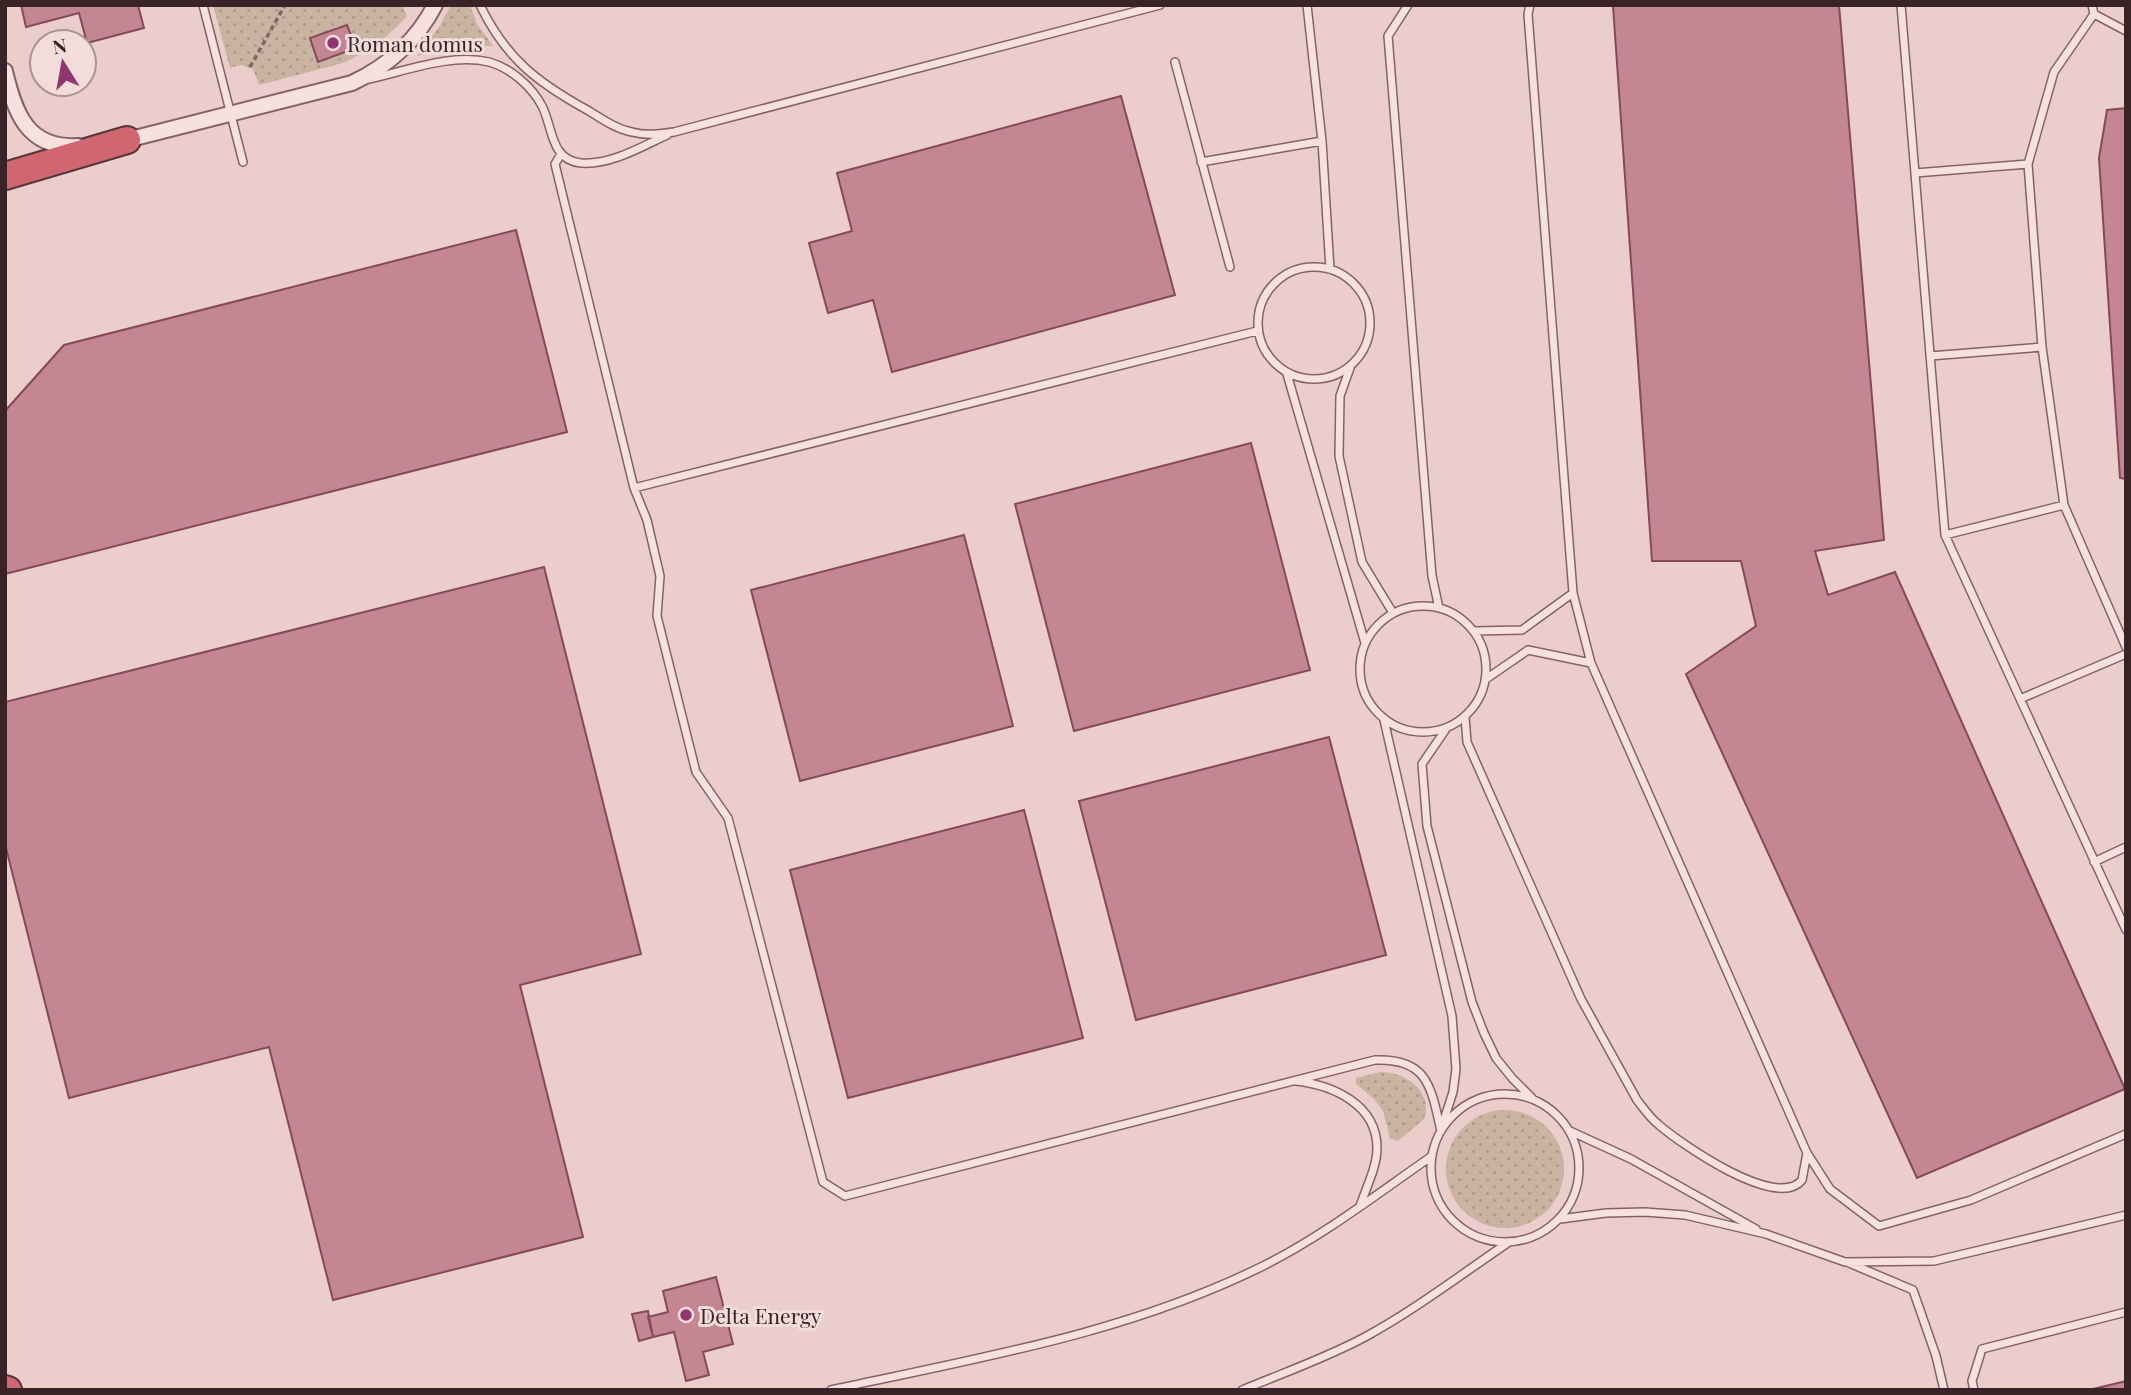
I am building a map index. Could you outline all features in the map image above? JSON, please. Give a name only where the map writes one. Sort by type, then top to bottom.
[{"type":"highway","points":[[5,176],[127,140]]},
{"type":"street","points":[[5,71],[20,119],[38,137],[49,143],[67,146],[127,140],[352,83],[384,67],[420,31],[435,5]]},
{"type":"lane","points":[[203,5],[243,162]]},
{"type":"lane","points":[[480,5],[503,45],[532,76],[550,89],[620,129],[644,134],[674,132]]},
{"type":"lane","points":[[352,83],[442,62],[467,60],[492,63],[514,75],[538,99],[552,139],[561,154],[572,161],[582,163],[628,153],[674,132],[1160,5]]},
{"type":"lane","points":[[1307,5],[1322,141],[1330,269]]},
{"type":"lane","points":[[1408,5],[1388,36],[1432,576],[1439,608]]},
{"type":"lane","points":[[1523,5],[1528,14]]},
{"type":"lane","points":[[1530,5],[1528,14],[1573,593],[1591,663],[1807,1153],[1830,1189],[1879,1226],[1971,1200],[2126,1134]]},
{"type":"lane","points":[[1901,5],[1945,535],[2126,930]]},
{"type":"lane","points":[[2126,31],[2093,9],[2054,72],[2028,164],[2042,347],[2064,505],[2126,647]]},
{"type":"lane","points":[[1175,62],[1230,267]]},
{"type":"lane","points":[[1202,162],[1322,141]]},
{"type":"lane","points":[[561,154],[555,164],[634,488],[647,520],[660,576],[657,616],[696,772],[728,818],[823,1182],[845,1196],[1362,1061],[1387,1059],[1410,1064],[1423,1074],[1431,1089],[1441,1130]]},
{"type":"lane","points":[[1915,173],[2028,164]]},
{"type":"lane","points":[[1307,267],[1330,269],[1348,278],[1362,293],[1369,312],[1370,332],[1363,351],[1350,366],[1336,375],[1320,380],[1287,374],[1273,363],[1262,348],[1257,331],[1259,309],[1269,288],[1286,274],[1307,267]]},
{"type":"lane","points":[[634,488],[1257,331]]},
{"type":"lane","points":[[1930,356],[2042,347]]},
{"type":"lane","points":[[1350,366],[1340,396],[1339,456],[1362,562],[1393,613]]},
{"type":"lane","points":[[1287,374],[1365,643]]},
{"type":"lane","points":[[1945,535],[2064,505]]},
{"type":"lane","points":[[1474,631],[1522,629],[1573,593]]},
{"type":"lane","points":[[1424,606],[1439,608],[1459,617],[1474,631],[1486,662],[1486,679],[1479,700],[1465,718],[1446,729],[1425,733],[1404,730],[1384,720],[1370,705],[1361,685],[1359,664],[1365,643],[1377,626],[1393,613],[1424,606]]},
{"type":"lane","points":[[1486,679],[1528,650],[1591,663]]},
{"type":"lane","points":[[2020,699],[2126,654]]},
{"type":"lane","points":[[1465,718],[1467,743],[1581,999],[1637,1100],[1662,1128],[1714,1164],[1780,1189],[1793,1187],[1802,1180],[1807,1153]]},
{"type":"lane","points":[[1384,720],[1452,1016],[1456,1069],[1453,1091],[1432,1156],[1432,1178],[1438,1199],[1450,1218],[1467,1232],[1487,1240],[1509,1242],[1528,1239],[1545,1231],[1560,1219],[1573,1199],[1579,1176],[1578,1153],[1570,1131],[1554,1112],[1532,1099],[1496,1058],[1483,1033],[1472,1002],[1427,827],[1422,764],[1446,729]]},
{"type":"lane","points":[[2094,862],[2126,847]]},
{"type":"lane","points":[[1291,1081],[1328,1087],[1347,1096],[1362,1109],[1373,1126],[1377,1147],[1372,1172],[1360,1206]]},
{"type":"lane","points":[[1441,1130],[1454,1114],[1471,1102],[1491,1095],[1512,1094],[1532,1099]]},
{"type":"lane","points":[[1570,1131],[1631,1159],[1766,1234]]},
{"type":"lane","points":[[831,1390],[1048,1342],[1150,1314],[1290,1252],[1432,1156]]},
{"type":"lane","points":[[1560,1219],[1605,1213],[1685,1215],[1766,1234],[1913,1290],[1936,1356],[1944,1390]]},
{"type":"lane","points":[[1845,1262],[1934,1261],[2126,1215]]},
{"type":"lane","points":[[1242,1390],[1363,1338],[1401,1316],[1509,1242]]},
{"type":"lane","points":[[1974,1390],[1972,1381],[1982,1349],[2126,1312]]},
{"type":"path","points":[[250,67],[285,5]]},
{"type":"shaded area","points":[[213,5],[402,5],[407,16],[378,43],[343,63],[259,85],[253,69],[241,65],[230,68]]},
{"type":"shaded area","points":[[451,5],[470,5],[477,24],[493,46],[462,46],[417,56],[439,27]]},
{"type":"shaded area","points":[[1380,1072],[1408,1079],[1425,1100],[1424,1119],[1398,1141],[1390,1138],[1383,1111],[1374,1099],[1356,1084],[1356,1078]]},
{"type":"shaded area","points":[[1505,1110],[1528,1114],[1547,1127],[1560,1146],[1564,1169],[1560,1192],[1547,1211],[1528,1224],[1505,1228],[1482,1224],[1463,1211],[1450,1192],[1446,1169],[1450,1146],[1463,1127],[1482,1114]]},
{"type":"building","points":[[21,5],[138,5],[144,28],[98,40],[98,28],[83,28],[79,13],[26,27]]},
{"type":"building","points":[[1839,5],[1884,540],[1815,551],[1828,595],[1895,572],[2125,1089],[1917,1178],[1686,674],[1756,626],[1741,561],[1652,561],[1613,6]]},
{"type":"building","name":"Roman domus","points":[[347,25],[356,48],[318,62],[310,38]]},
{"type":"building","points":[[1121,96],[1175,295],[892,372],[873,300],[828,313],[809,243],[852,231],[837,173]]},
{"type":"building","points":[[2126,108],[2126,479],[2120,478],[2099,158],[2107,110]]},
{"type":"building","points":[[516,230],[567,432],[5,574],[5,411],[64,345]]},
{"type":"building","points":[[1251,443],[1310,670],[1074,731],[1015,504]]},
{"type":"building","points":[[964,535],[1013,726],[800,781],[751,590]]},
{"type":"building","points":[[544,567],[641,954],[520,985],[583,1237],[333,1300],[269,1047],[69,1098],[5,844],[5,702]]},
{"type":"building","points":[[1329,737],[1386,955],[1136,1020],[1079,801]]},
{"type":"building","points":[[1024,810],[1083,1038],[848,1098],[790,870]]},
{"type":"building","points":[[716,1277],[733,1344],[703,1352],[709,1375],[686,1381],[674,1332],[653,1337],[648,1317],[668,1312],[663,1291]]},
{"type":"building","points":[[648,1311],[653,1337],[639,1341],[632,1314]]},
{"type":"building","points":[[2126,1381],[2126,1390],[2089,1390]]},
{"type":"place","name":"Roman domus","points":[[333,43]]},
{"type":"place","name":"Delta Energy","points":[[686,1315]]}]
